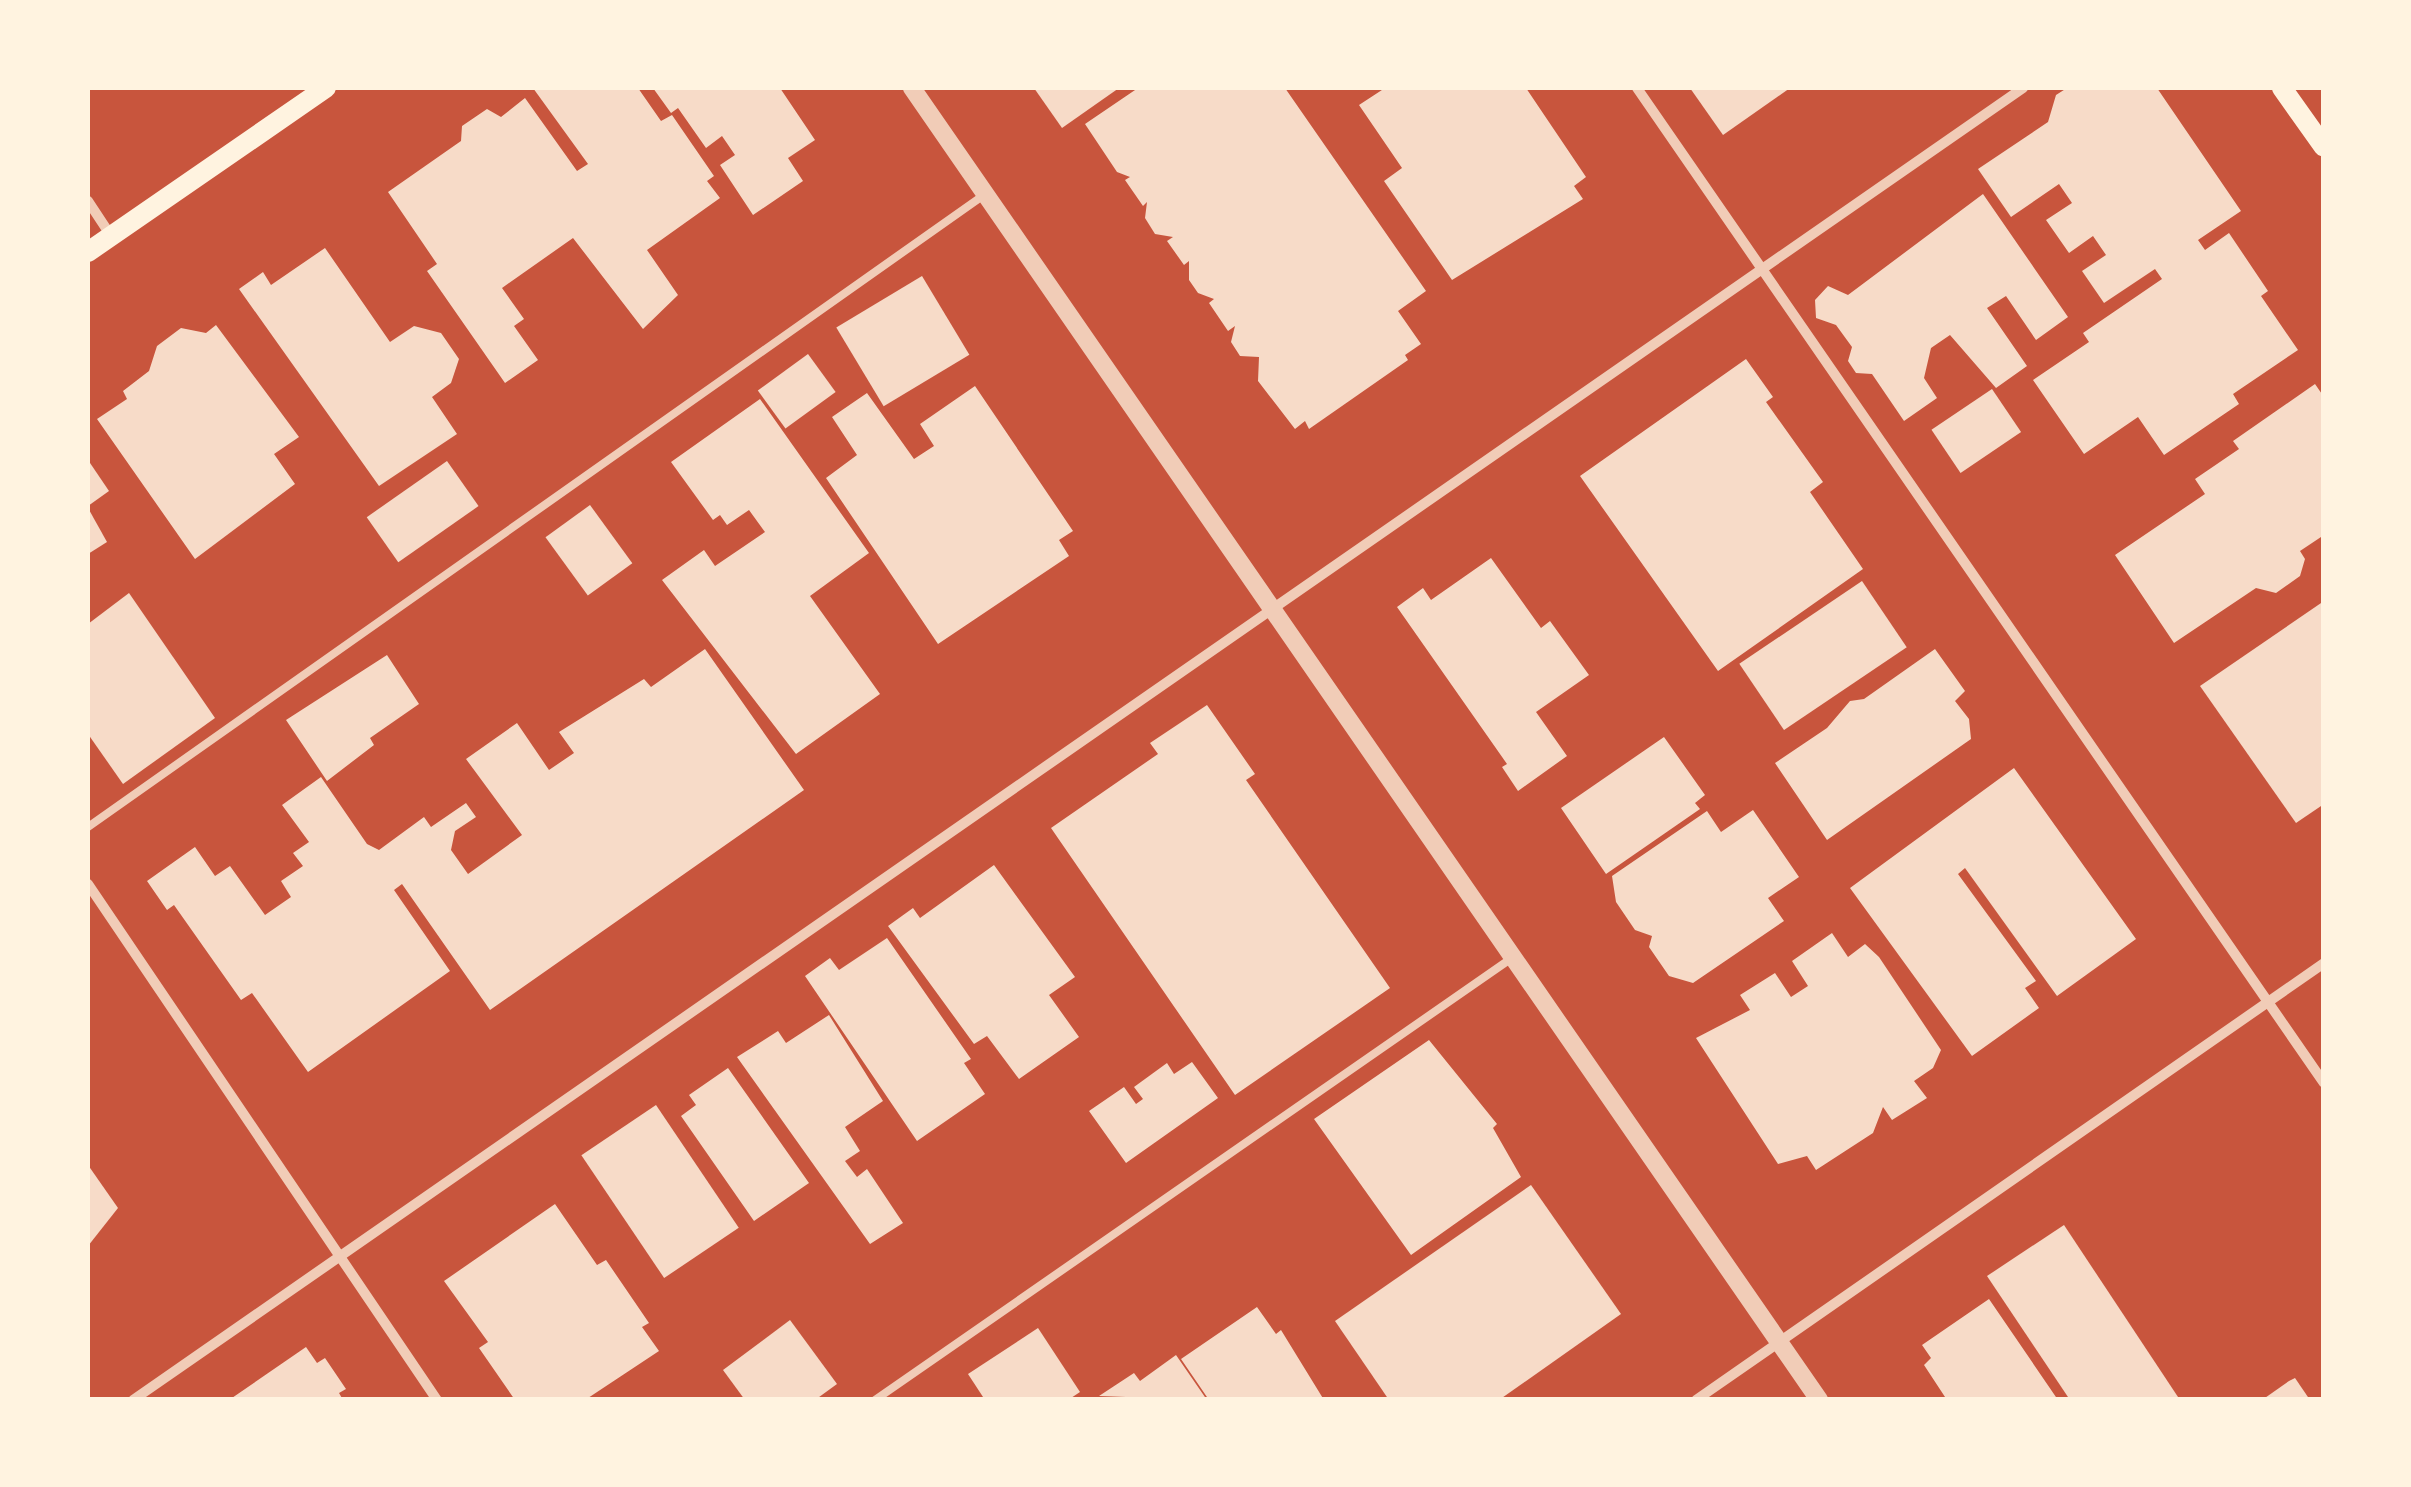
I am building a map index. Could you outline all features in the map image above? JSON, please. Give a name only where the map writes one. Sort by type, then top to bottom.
[{"type":"main road","points":[[88,252],[326,88]]},
{"type":"main road","points":[[2282,88],[2324,147]]},
{"type":"street","points":[[912,88],[1275,607],[1819,1400]]},
{"type":"street","points":[[1636,88],[2324,1084]]},
{"type":"street","points":[[133,1400],[2023,88]]},
{"type":"street","points":[[88,202],[111,236]]},
{"type":"street","points":[[88,884],[438,1400]]},
{"type":"street","points":[[1696,1400],[2324,963]]},
{"type":"lane","points":[[88,828],[984,195]]},
{"type":"lane","points":[[875,1400],[1516,956]]},
{"type":"building","points":[[533,88],[638,88],[661,121],[672,115],[714,176],[707,181],[720,198],[647,250],[678,295],[643,329],[573,238],[502,288],[524,319],[514,326],[538,360],[505,383],[427,271],[437,264],[388,192],[461,141],[462,126],[487,109],[501,117],[525,98],[577,171],[588,164]]},
{"type":"building","points":[[653,88],[780,88],[815,140],[788,158],[803,181],[753,215],[720,165],[735,155],[722,136],[706,148],[678,108],[671,113]]},
{"type":"building","points":[[1034,88],[1119,88],[1062,128]]},
{"type":"building","points":[[1138,88],[1285,88],[1426,291],[1398,311],[1421,344],[1405,355],[1408,360],[1309,429],[1305,421],[1295,429],[1258,381],[1259,357],[1240,356],[1231,342],[1235,326],[1228,331],[1209,303],[1214,299],[1198,293],[1189,280],[1189,261],[1184,265],[1167,241],[1173,237],[1155,234],[1145,218],[1147,202],[1143,206],[1125,180],[1130,177],[1117,172],[1085,124]]},
{"type":"building","points":[[1385,88],[1526,88],[1586,177],[1574,186],[1583,199],[1452,280],[1384,181],[1402,168],[1359,105]]},
{"type":"building","points":[[1690,88],[1790,88],[1723,135]]},
{"type":"building","points":[[2067,88],[2157,88],[2241,211],[2198,240],[2205,250],[2229,233],[2268,291],[2261,296],[2298,350],[2233,394],[2239,404],[2164,455],[2138,417],[2084,454],[2033,380],[2089,342],[2083,333],[2162,279],[2155,269],[2104,303],[2082,271],[2106,255],[2093,236],[2069,253],[2046,220],[2072,203],[2059,184],[2011,217],[1978,169],[2048,122],[2056,95]]},
{"type":"building","points":[[1983,194],[2068,317],[2036,340],[2006,296],[1987,308],[2027,366],[1996,388],[1950,335],[1931,348],[1924,378],[1937,398],[1904,421],[1872,374],[1856,373],[1848,361],[1852,347],[1836,325],[1816,318],[1815,300],[1828,286],[1848,295]]},
{"type":"building","points":[[325,248],[390,342],[414,326],[441,333],[459,359],[451,383],[432,397],[457,434],[379,486],[239,289],[263,272],[271,285]]},
{"type":"building","points":[[922,276],[969,355],[884,406],[836,328]]},
{"type":"building","points":[[216,325],[299,437],[274,454],[295,484],[195,559],[97,419],[127,399],[123,391],[149,371],[157,346],[181,328],[206,333]]},
{"type":"building","points":[[808,354],[836,392],[785,428],[758,390]]},
{"type":"building","points":[[1746,359],[1773,397],[1766,402],[1823,482],[1810,492],[1863,569],[1718,671],[1580,476]]},
{"type":"building","points":[[2315,384],[2324,397],[2324,535],[2300,551],[2305,559],[2300,576],[2276,593],[2256,588],[2174,643],[2115,555],[2205,494],[2195,479],[2239,449],[2233,441]]},
{"type":"building","points":[[975,386],[1073,531],[1059,540],[1069,556],[938,644],[826,478],[857,455],[832,417],[867,393],[914,459],[934,446],[920,424]]},
{"type":"building","points":[[1992,389],[2021,432],[1961,473],[1931,430]]},
{"type":"building","points":[[760,399],[869,553],[810,596],[880,694],[796,754],[662,580],[704,550],[715,566],[765,532],[749,510],[727,525],[720,515],[713,520],[671,462]]},
{"type":"building","points":[[88,460],[109,491],[88,506]]},
{"type":"building","points":[[447,461],[479,506],[398,562],[367,517]]},
{"type":"building","points":[[590,505],[632,563],[588,596],[546,537]]},
{"type":"building","points":[[88,508],[107,542],[88,554]]},
{"type":"building","points":[[1491,558],[1541,628],[1550,621],[1589,675],[1536,712],[1567,756],[1518,791],[1502,767],[1507,764],[1397,607],[1423,588],[1431,600]]},
{"type":"building","points":[[1862,581],[1907,647],[1784,730],[1739,664]]},
{"type":"building","points":[[129,593],[215,718],[123,784],[88,734],[88,624]]},
{"type":"building","points":[[2324,601],[2324,804],[2296,823],[2200,686]]},
{"type":"building","points":[[705,649],[804,790],[490,1010],[402,884],[394,890],[450,971],[308,1072],[252,993],[241,1000],[174,905],[167,910],[147,881],[195,847],[215,876],[230,866],[265,915],[291,897],[281,881],[303,866],[293,853],[309,842],[282,805],[321,777],[367,844],[379,850],[424,817],[431,827],[466,803],[476,817],[455,831],[451,850],[468,874],[522,835],[466,759],[517,723],[549,770],[574,753],[559,732],[644,679],[651,687]]},
{"type":"building","points":[[1935,649],[1965,691],[1955,701],[1969,719],[1971,739],[1827,840],[1775,763],[1827,728],[1850,701],[1864,699]]},
{"type":"building","points":[[387,655],[419,704],[370,738],[374,745],[327,781],[286,720]]},
{"type":"building","points":[[1207,705],[1255,774],[1246,780],[1390,988],[1235,1095],[1051,828],[1158,754],[1150,743]]},
{"type":"building","points":[[1664,737],[1705,795],[1695,803],[1700,809],[1606,874],[1561,808]]},
{"type":"building","points":[[2014,768],[2136,939],[2057,996],[1965,868],[1958,874],[2036,981],[2025,988],[2039,1008],[1972,1056],[1850,888]]},
{"type":"building","points":[[1753,810],[1799,877],[1768,898],[1784,921],[1693,983],[1669,976],[1649,947],[1652,936],[1635,930],[1616,902],[1612,876],[1707,811],[1721,832]]},
{"type":"building","points":[[994,865],[1075,977],[1049,995],[1079,1037],[1019,1079],[987,1036],[974,1044],[888,926],[913,908],[920,918]]},
{"type":"building","points":[[1832,933],[1848,957],[1865,944],[1879,957],[1941,1050],[1933,1068],[1914,1081],[1927,1098],[1892,1120],[1883,1107],[1873,1133],[1816,1170],[1807,1156],[1778,1164],[1696,1038],[1750,1010],[1740,995],[1775,973],[1791,997],[1808,986],[1792,961]]},
{"type":"building","points":[[887,938],[971,1059],[964,1063],[985,1094],[917,1141],[805,976],[830,958],[839,970]]},
{"type":"building","points":[[829,1015],[883,1101],[845,1127],[860,1151],[845,1161],[857,1177],[867,1169],[903,1223],[870,1244],[737,1057],[778,1031],[786,1043]]},
{"type":"building","points":[[1429,1040],[1497,1124],[1493,1128],[1521,1177],[1411,1255],[1314,1119]]},
{"type":"building","points":[[1192,1062],[1218,1098],[1126,1163],[1089,1111],[1124,1087],[1136,1104],[1143,1099],[1134,1087],[1167,1063],[1174,1074]]},
{"type":"building","points":[[728,1068],[809,1183],[754,1221],[681,1116],[696,1105],[689,1095]]},
{"type":"building","points":[[656,1105],[739,1228],[664,1278],[581,1155]]},
{"type":"building","points":[[88,1165],[118,1208],[88,1246]]},
{"type":"building","points":[[1531,1185],[1621,1314],[1499,1400],[1389,1400],[1335,1321]]},
{"type":"building","points":[[555,1204],[597,1265],[606,1260],[649,1323],[642,1327],[659,1351],[585,1400],[515,1400],[479,1348],[488,1342],[444,1281]]},
{"type":"building","points":[[2064,1225],[2180,1400],[2070,1400],[1987,1276]]},
{"type":"building","points":[[1989,1299],[2058,1400],[1947,1400],[1924,1365],[1931,1358],[1922,1345]]},
{"type":"building","points":[[1257,1307],[1276,1334],[1281,1330],[1324,1400],[1209,1400],[1181,1359]]},
{"type":"building","points":[[790,1320],[837,1384],[815,1400],[745,1400],[723,1370]]},
{"type":"building","points":[[1038,1328],[1080,1392],[1068,1400],[985,1400],[968,1374]]},
{"type":"building","points":[[306,1347],[317,1363],[325,1358],[346,1389],[339,1393],[343,1400],[229,1400]]},
{"type":"building","points":[[1176,1355],[1207,1400],[1099,1396],[1134,1373],[1140,1381]]},
{"type":"building","points":[[2295,1378],[2310,1400],[2262,1400],[2289,1381]]}]
